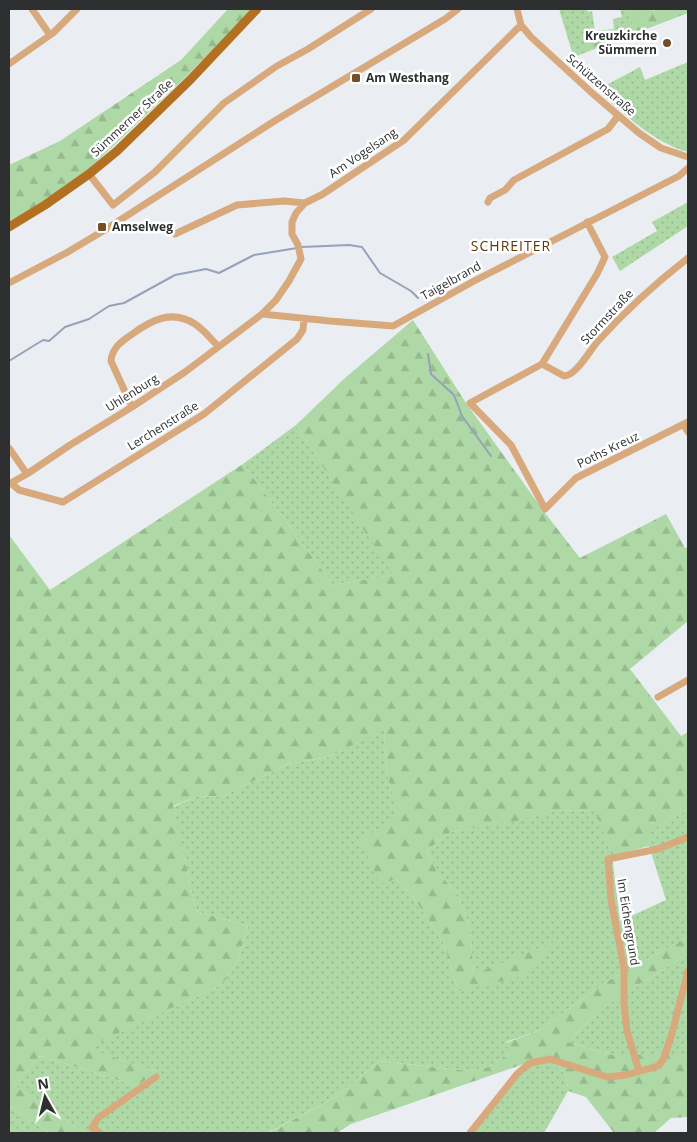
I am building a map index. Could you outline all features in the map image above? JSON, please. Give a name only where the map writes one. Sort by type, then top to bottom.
[{"type":"main road","name":"Sümmerner Straße","points":[[9,227],[90,174],[117,151],[150,120],[257,9]]},
{"type":"street","points":[[32,9],[50,35]]},
{"type":"street","points":[[9,64],[50,35],[77,9]]},
{"type":"street","points":[[90,174],[113,205],[155,172],[224,103],[277,66],[308,49],[371,9]]},
{"type":"street","points":[[9,283],[104,231],[276,120],[445,19],[458,9]]},
{"type":"street","name":"Schützenstraße","points":[[517,9],[521,24],[531,37],[618,116],[661,148],[688,157]]},
{"type":"street","name":"Am Vogelsang","points":[[262,314],[276,300],[301,260],[298,246],[292,234],[292,222],[296,213],[305,203],[323,194],[404,140],[521,24]]},
{"type":"street","points":[[488,202],[490,198],[505,190],[514,180],[608,129],[618,116]]},
{"type":"street","name":"Taigelbrand","points":[[262,314],[393,326],[474,280],[679,176],[688,168]]},
{"type":"street","points":[[175,234],[237,205],[284,201],[305,203]]},
{"type":"street","points":[[542,364],[606,257],[587,222]]},
{"type":"street","name":"Stormstraße","points":[[542,364],[564,376],[568,376],[597,342],[634,304],[657,282],[688,258]]},
{"type":"street","name":"Uhlenburg","points":[[10,484],[186,372],[262,314]]},
{"type":"street","points":[[132,407],[111,361],[112,354],[119,344],[148,323],[161,318],[178,318],[195,324],[218,346]]},
{"type":"street","name":"Lerchenstraße","points":[[10,484],[19,490],[64,502],[204,414],[297,339],[303,330],[304,318]]},
{"type":"street","name":"Poths Kreuz","points":[[542,364],[470,404],[511,445],[545,509],[576,478],[686,423]]},
{"type":"street","points":[[686,423],[688,432]]},
{"type":"street","points":[[9,448],[27,474]]},
{"type":"street","points":[[658,697],[688,680]]},
{"type":"street","name":"Im Eichengrund","points":[[639,1071],[627,1030],[624,1003],[624,968],[611,900],[608,859],[658,849],[688,837]]},
{"type":"street","points":[[470,1133],[517,1074],[530,1064],[550,1059],[607,1077],[626,1075],[658,1066],[663,1060],[671,1037],[688,971]]},
{"type":"street","points":[[100,1133],[92,1128],[98,1118],[156,1077]]},
{"type":"green space","points":[[228,9],[253,9],[189,74],[87,171],[44,202],[9,222],[9,165],[60,141],[181,60]]},
{"type":"green space","points":[[559,9],[587,9],[588,12],[592,11],[595,31],[614,29],[613,19],[622,17],[620,9],[628,9],[635,28],[572,52]]},
{"type":"green space","points":[[628,9],[651,9],[654,11],[656,9],[688,9],[688,13],[574,57],[572,52],[634,28]]},
{"type":"green space","points":[[688,62],[688,152],[651,134],[597,90],[640,67],[645,80]]},
{"type":"green space","points":[[688,202],[688,226],[620,271],[612,257],[657,231],[652,222]]},
{"type":"green space","points":[[413,320],[466,403],[545,513],[580,558],[666,514],[685,548],[688,547],[688,621],[630,669],[681,736],[688,732],[688,809],[651,831],[649,846],[612,856],[595,810],[554,811],[516,821],[451,832],[427,850],[437,872],[457,893],[470,928],[474,974],[565,938],[520,977],[458,991],[443,942],[414,898],[396,879],[380,884],[360,840],[399,816],[387,774],[384,730],[328,757],[288,764],[223,796],[196,797],[173,806],[196,911],[248,926],[238,959],[223,984],[87,1048],[156,1072],[137,1086],[40,1056],[15,1086],[86,1133],[50,1133],[9,1106],[9,535],[50,590],[243,464],[333,585],[393,575],[296,425],[345,378]]},
{"type":"green space","points":[[296,425],[394,575],[333,585],[243,464]]},
{"type":"green space","points":[[384,729],[387,774],[400,816],[360,841],[414,898],[443,942],[458,991],[563,939],[474,975],[470,928],[457,893],[437,872],[427,850],[451,832],[518,820],[554,811],[596,810],[612,856],[620,921],[666,900],[649,846],[650,831],[688,809],[688,937],[604,983],[540,1030],[506,1042],[510,1053],[488,1067],[470,1071],[379,1061],[336,1097],[267,1133],[86,1133],[15,1086],[40,1056],[137,1086],[156,1072],[86,1048],[223,984],[238,959],[248,926],[196,911],[173,807],[196,797],[223,796],[288,764],[328,757]]},
{"type":"green space","points":[[688,937],[688,954],[606,1005],[568,1042],[613,1055],[688,1055],[688,1117],[671,1118],[654,1133],[614,1133],[586,1097],[568,1091],[566,1075],[551,1061],[524,1064],[351,1124],[337,1133],[268,1133],[336,1097],[379,1061],[469,1071],[488,1067],[510,1053],[506,1043],[540,1030],[604,983]]},
{"type":"green space","points":[[688,954],[688,1055],[613,1055],[568,1042],[606,1005]]},
{"type":"green space","points":[[551,1061],[566,1075],[568,1091],[544,1133],[473,1133],[518,1076],[531,1066]]},
{"type":"green space","points":[[9,1106],[50,1133],[9,1133]]},
{"type":"waterway","points":[[302,247],[349,245],[362,247],[380,273],[411,291],[418,298]]},
{"type":"waterway","points":[[9,361],[43,340],[49,341],[65,327],[89,319],[109,306],[124,303],[175,275],[206,269],[219,273],[254,255],[297,248]]},
{"type":"waterway","points":[[428,354],[431,374],[454,395],[462,416],[491,456]]},
{"type":"place","name":"Kreuzkirche Sümmern","points":[[667,43]]},
{"type":"place","name":"Am Westhang","points":[[356,78]]},
{"type":"place","name":"Amselweg","points":[[102,227]]},
{"type":"district","name":"SCHREITER","points":[[511,246]]}]
